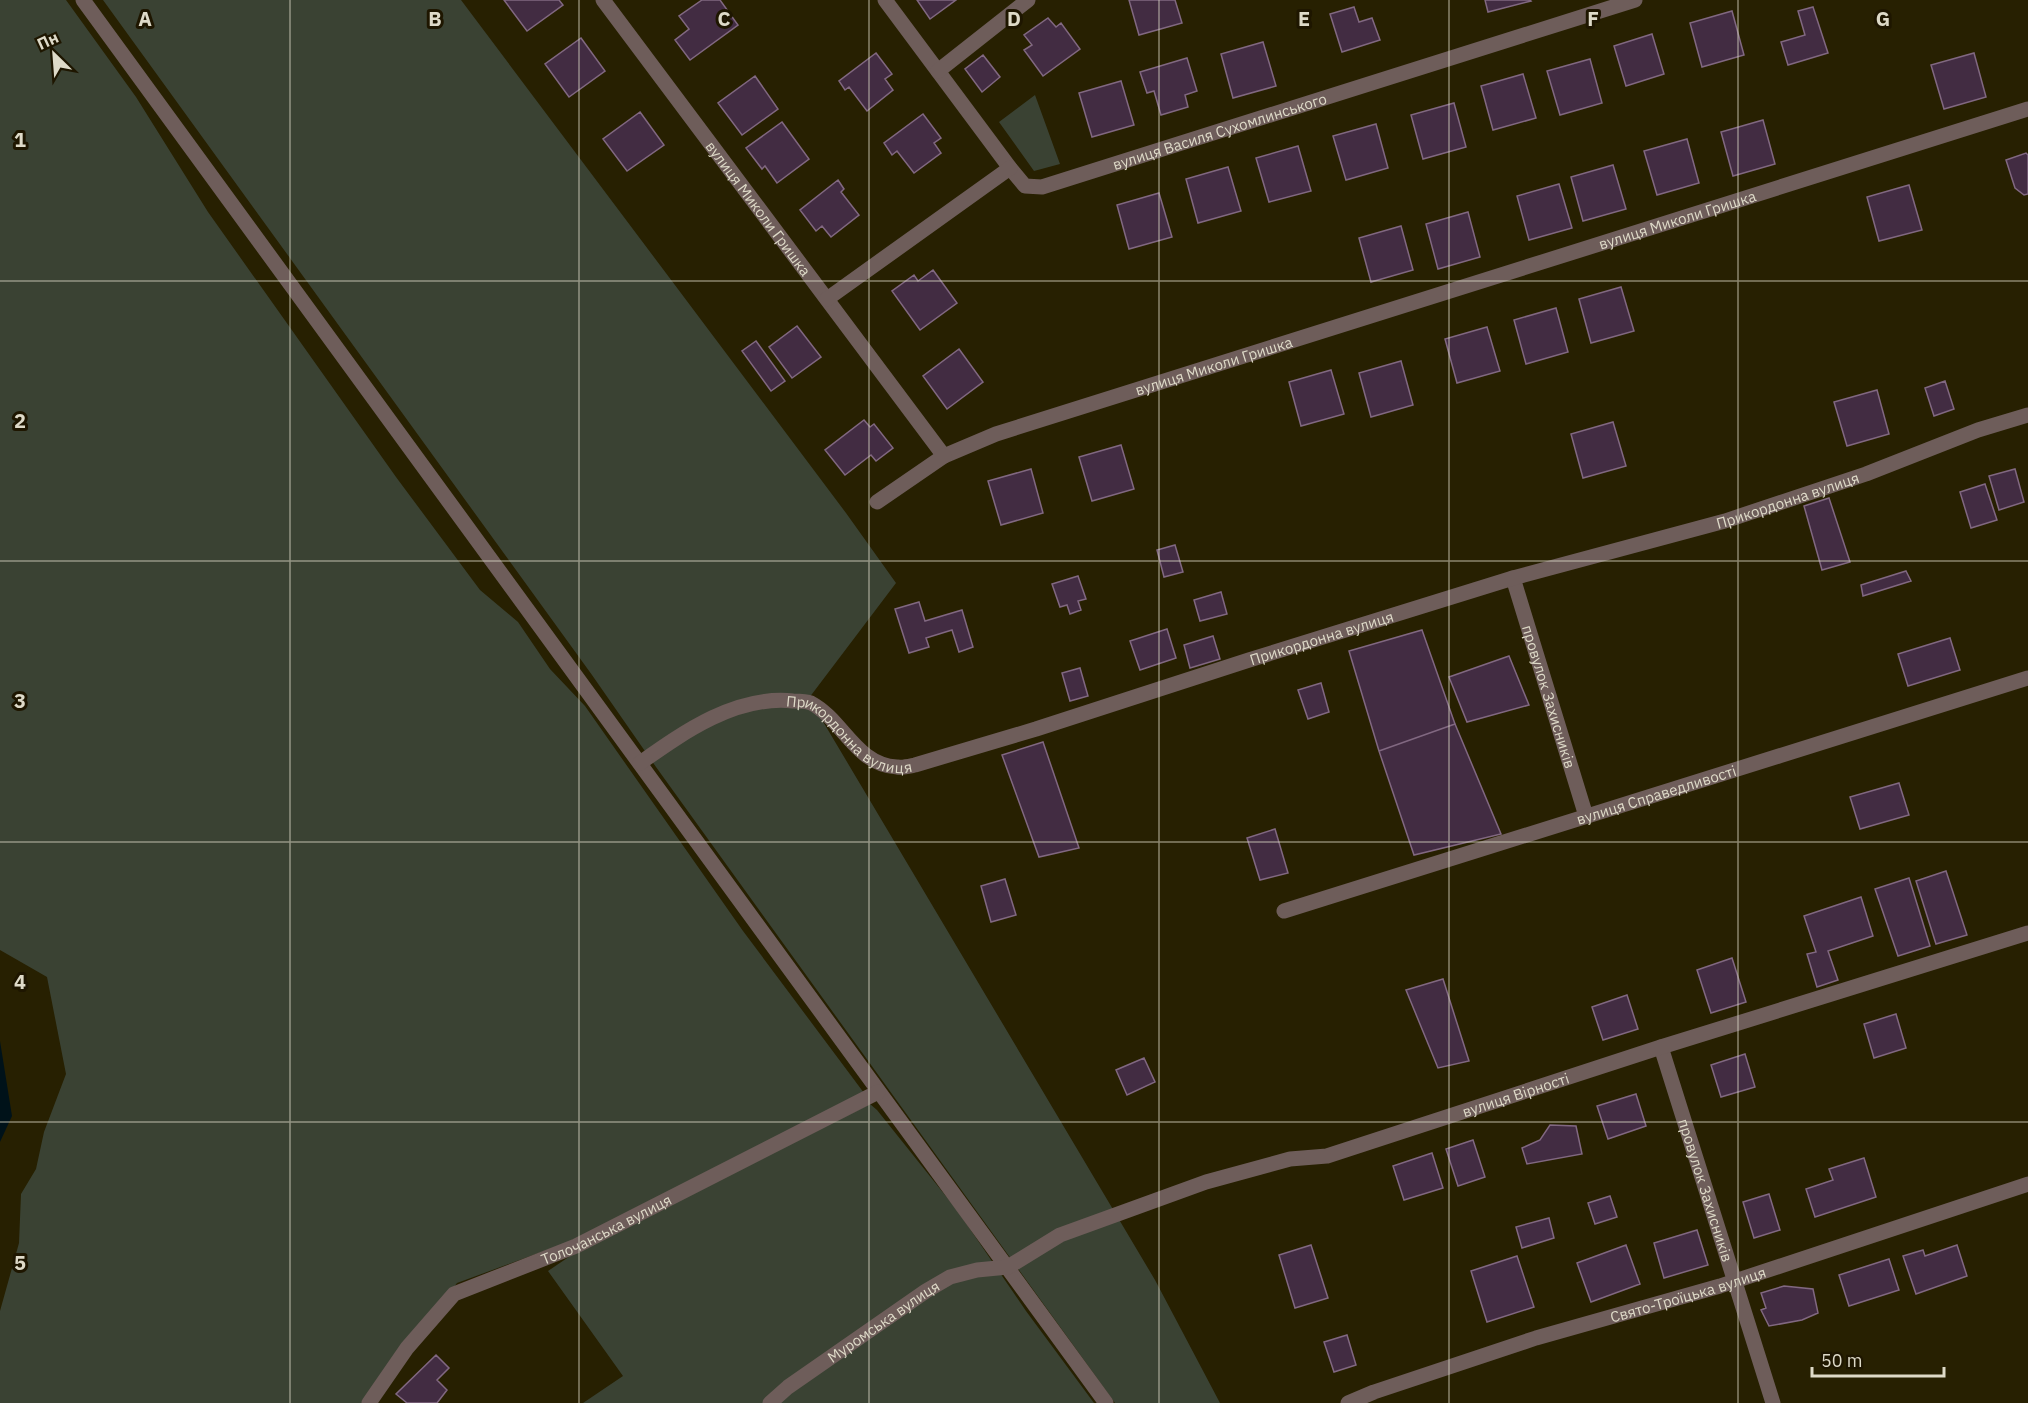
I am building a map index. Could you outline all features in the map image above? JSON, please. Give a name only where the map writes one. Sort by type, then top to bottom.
[{"type":"street","points":[[83,0],[1106,1403]]},
{"type":"street","name":"вулиця Миколи Гришка","points":[[603,0],[944,456],[996,434],[2028,109]]},
{"type":"street","name":"вулиця Василя Сухомлинського","points":[[885,0],[1025,186],[1042,187],[1635,0]]},
{"type":"street","points":[[938,71],[1028,0]]},
{"type":"street","points":[[827,299],[1010,168]]},
{"type":"street","name":"Прикордонна вулиця","points":[[640,763],[687,730],[729,711],[775,699],[809,702],[825,713],[862,753],[877,761],[897,768],[915,765],[1513,579],[1725,521],[1866,474],[1978,430],[2028,415]]},
{"type":"street","points":[[877,502],[944,456]]},
{"type":"street","name":"провулок Захисників","points":[[1513,579],[1586,816]]},
{"type":"street","name":"вулиця Справедливості","points":[[1284,911],[2028,678]]},
{"type":"street","name":"вулиця Вірності","points":[[1008,1267],[1060,1235],[1206,1182],[1290,1159],[1327,1156],[1661,1047],[2028,933]]},
{"type":"street","name":"провулок Захисників","points":[[1661,1047],[1773,1403]]},
{"type":"street","name":"Толочанська вулиця","points":[[369,1403],[407,1348],[454,1294],[576,1246],[878,1092]]},
{"type":"street","name":"Свято-Троїцька вулиця","points":[[1348,1403],[1374,1392],[1536,1338],[1736,1280],[2028,1184]]},
{"type":"street","name":"Муромська вулиця","points":[[770,1403],[788,1387],[934,1287],[950,1278],[977,1270],[1008,1267]]},
{"type":"green space","points":[[0,0],[66,0],[136,97],[208,212],[396,477],[480,590],[518,622],[550,669],[585,706],[743,931],[864,1093],[574,1240],[457,1283],[364,1403],[0,1403],[0,1311],[19,1243],[21,1194],[36,1169],[44,1132],[66,1074],[47,977],[0,950]]},
{"type":"green space","points":[[103,0],[461,0],[896,583],[809,698],[1155,1280],[1220,1403],[1115,1403]]},
{"type":"green space","points":[[1035,95],[1060,164],[1034,171],[999,122]]},
{"type":"green space","points":[[870,1104],[957,1210],[1026,1311],[1094,1403],[583,1403],[623,1376],[548,1271],[579,1250]]},
{"type":"shaded area","points":[[0,1041],[12,1116],[0,1142]]},
{"type":"building","points":[[504,0],[559,0],[563,5],[527,31]]},
{"type":"building","points":[[702,0],[720,0],[738,25],[690,60],[675,40],[689,29],[679,16]]},
{"type":"building","points":[[917,0],[956,0],[930,19]]},
{"type":"building","points":[[1129,0],[1175,0],[1182,23],[1139,35]]},
{"type":"building","points":[[1485,0],[1530,0],[1531,1],[1488,12]]},
{"type":"building","points":[[1354,7],[1359,22],[1372,18],[1380,40],[1342,52],[1330,14]]},
{"type":"building","points":[[1813,7],[1828,53],[1788,65],[1781,42],[1805,35],[1798,11]]},
{"type":"building","points":[[1732,11],[1744,55],[1702,67],[1690,23]]},
{"type":"building","points":[[1048,18],[1056,27],[1061,23],[1080,49],[1043,76],[1024,50],[1032,45],[1024,35]]},
{"type":"building","points":[[1652,34],[1664,74],[1626,86],[1614,46]]},
{"type":"building","points":[[581,38],[605,71],[569,97],[545,64]]},
{"type":"building","points":[[1263,42],[1276,86],[1233,98],[1221,54]]},
{"type":"building","points":[[876,53],[892,74],[885,79],[893,90],[867,111],[849,87],[845,90],[839,81]]},
{"type":"building","points":[[1974,53],[1986,97],[1944,109],[1931,65]]},
{"type":"building","points":[[983,55],[1000,77],[982,92],[965,69]]},
{"type":"building","points":[[1187,58],[1197,91],[1185,95],[1188,107],[1161,115],[1154,91],[1147,93],[1140,72]]},
{"type":"building","points":[[1590,59],[1602,103],[1560,115],[1547,71]]},
{"type":"building","points":[[1523,74],[1536,118],[1493,130],[1481,86]]},
{"type":"building","points":[[755,76],[778,109],[742,135],[718,103]]},
{"type":"building","points":[[1121,81],[1134,125],[1092,137],[1079,93]]},
{"type":"building","points":[[1454,103],[1466,147],[1423,159],[1411,115]]},
{"type":"building","points":[[640,112],[664,145],[627,171],[603,139]]},
{"type":"building","points":[[923,114],[941,138],[934,143],[941,153],[914,173],[897,151],[892,155],[884,143]]},
{"type":"building","points":[[1763,120],[1775,164],[1733,176],[1721,132]]},
{"type":"building","points":[[782,122],[809,159],[777,183],[765,166],[762,169],[746,148]]},
{"type":"building","points":[[1376,124],[1388,168],[1346,180],[1333,136]]},
{"type":"building","points":[[1687,139],[1699,183],[1657,195],[1644,151]]},
{"type":"building","points":[[1298,146],[1311,191],[1269,202],[1256,158]]},
{"type":"building","points":[[2026,153],[2028,155],[2028,194],[2024,195],[2015,188],[2006,160]]},
{"type":"building","points":[[1613,165],[1626,209],[1583,221],[1571,177]]},
{"type":"building","points":[[1228,167],[1241,211],[1198,223],[1186,179]]},
{"type":"building","points":[[838,180],[844,189],[841,192],[859,215],[831,237],[822,226],[816,231],[800,210]]},
{"type":"building","points":[[1559,184],[1572,228],[1529,240],[1517,196]]},
{"type":"building","points":[[1909,185],[1922,230],[1879,241],[1867,197]]},
{"type":"building","points":[[1159,193],[1172,237],[1129,249],[1117,205]]},
{"type":"building","points":[[1468,212],[1480,257],[1438,269],[1426,224]]},
{"type":"building","points":[[1401,226],[1413,270],[1371,282],[1359,238]]},
{"type":"building","points":[[933,270],[957,303],[920,330],[892,291],[914,275],[918,281]]},
{"type":"building","points":[[1621,287],[1634,331],[1591,343],[1579,299]]},
{"type":"building","points":[[1556,308],[1568,352],[1526,364],[1514,320]]},
{"type":"building","points":[[797,326],[821,357],[792,378],[769,347]]},
{"type":"building","points":[[1487,327],[1500,371],[1457,383],[1445,339]]},
{"type":"building","points":[[756,341],[785,381],[771,391],[742,351]]},
{"type":"building","points":[[959,349],[983,382],[947,409],[923,376]]},
{"type":"building","points":[[1401,361],[1413,405],[1371,417],[1359,373]]},
{"type":"building","points":[[1331,370],[1344,414],[1301,426],[1289,382]]},
{"type":"building","points":[[1945,381],[1954,409],[1934,416],[1925,388]]},
{"type":"building","points":[[1877,390],[1889,434],[1847,446],[1834,402]]},
{"type":"building","points":[[864,420],[870,427],[874,424],[893,448],[876,461],[871,455],[845,475],[825,450]]},
{"type":"building","points":[[1613,422],[1626,466],[1583,478],[1571,434]]},
{"type":"building","points":[[1121,445],[1134,489],[1092,501],[1079,457]]},
{"type":"building","points":[[1031,469],[1043,513],[1001,525],[988,481]]},
{"type":"building","points":[[2015,469],[2024,502],[1999,510],[1989,476]]},
{"type":"building","points":[[1985,484],[1997,520],[1971,528],[1960,492]]},
{"type":"building","points":[[1829,498],[1850,562],[1822,570],[1804,506]]},
{"type":"building","points":[[1175,545],[1183,572],[1164,577],[1157,550]]},
{"type":"building","points":[[1906,571],[1911,581],[1863,596],[1861,585]]},
{"type":"building","points":[[1078,576],[1086,599],[1078,601],[1081,610],[1070,614],[1067,605],[1060,607],[1052,584]]},
{"type":"building","points":[[1221,592],[1227,614],[1200,621],[1194,600]]},
{"type":"building","points":[[919,602],[925,621],[962,610],[973,647],[959,652],[952,630],[926,638],[929,647],[909,653],[895,609]]},
{"type":"building","points":[[1167,629],[1176,658],[1140,670],[1130,641]]},
{"type":"building","points":[[1422,630],[1455,724],[1379,751],[1349,651]]},
{"type":"building","points":[[1213,636],[1220,659],[1190,668],[1184,645]]},
{"type":"building","points":[[1950,638],[1960,670],[1908,686],[1898,654]]},
{"type":"building","points":[[1509,656],[1529,705],[1467,722],[1449,677]]},
{"type":"building","points":[[1080,668],[1088,696],[1070,701],[1062,673]]},
{"type":"building","points":[[1321,683],[1329,712],[1308,719],[1298,690]]},
{"type":"building","points":[[1455,724],[1501,834],[1414,855],[1379,751]]},
{"type":"building","points":[[1043,742],[1079,848],[1039,857],[1002,755]]},
{"type":"building","points":[[1899,783],[1909,815],[1860,829],[1850,797]]},
{"type":"building","points":[[1275,829],[1288,873],[1260,880],[1247,838]]},
{"type":"building","points":[[1946,871],[1967,935],[1936,944],[1916,881]]},
{"type":"building","points":[[1909,878],[1930,946],[1898,956],[1875,889]]},
{"type":"building","points":[[1005,879],[1016,915],[991,922],[981,886]]},
{"type":"building","points":[[1861,897],[1873,936],[1828,951],[1838,980],[1817,987],[1807,954],[1816,952],[1804,916]]},
{"type":"building","points":[[1732,958],[1746,1002],[1711,1013],[1697,970]]},
{"type":"building","points":[[1443,979],[1469,1061],[1438,1068],[1406,990]]},
{"type":"building","points":[[1627,995],[1638,1029],[1603,1040],[1592,1007]]},
{"type":"building","points":[[1896,1014],[1906,1048],[1874,1058],[1864,1024]]},
{"type":"building","points":[[1745,1054],[1755,1087],[1721,1097],[1711,1065]]},
{"type":"building","points":[[1144,1058],[1155,1082],[1127,1095],[1116,1070]]},
{"type":"building","points":[[1636,1094],[1646,1126],[1608,1139],[1597,1106]]},
{"type":"building","points":[[1550,1125],[1576,1126],[1582,1154],[1527,1164],[1522,1148],[1540,1140]]},
{"type":"building","points":[[1473,1140],[1485,1177],[1458,1186],[1446,1149]]},
{"type":"building","points":[[1432,1153],[1443,1188],[1404,1200],[1393,1166]]},
{"type":"building","points":[[1864,1158],[1876,1197],[1815,1217],[1806,1189],[1833,1180],[1829,1169]]},
{"type":"building","points":[[1769,1194],[1780,1230],[1754,1238],[1743,1202]]},
{"type":"building","points":[[1610,1196],[1617,1217],[1595,1224],[1588,1203]]},
{"type":"building","points":[[1549,1218],[1554,1238],[1522,1248],[1516,1227]]},
{"type":"building","points":[[1697,1230],[1708,1265],[1664,1278],[1654,1243]]},
{"type":"building","points":[[1311,1245],[1328,1298],[1295,1308],[1279,1255]]},
{"type":"building","points":[[1626,1245],[1640,1284],[1591,1302],[1577,1263]]},
{"type":"building","points":[[1957,1245],[1967,1276],[1916,1294],[1903,1256],[1923,1250],[1925,1256]]},
{"type":"building","points":[[1517,1256],[1534,1307],[1487,1322],[1471,1271]]},
{"type":"building","points":[[1889,1259],[1899,1290],[1849,1306],[1839,1275]]},
{"type":"building","points":[[1784,1286],[1813,1289],[1818,1313],[1802,1320],[1769,1326],[1761,1310],[1766,1308],[1761,1293]]},
{"type":"building","points":[[1347,1335],[1356,1365],[1334,1372],[1324,1342]]},
{"type":"building","points":[[436,1355],[449,1368],[437,1380],[447,1390],[437,1403],[407,1403],[396,1394]]}]
